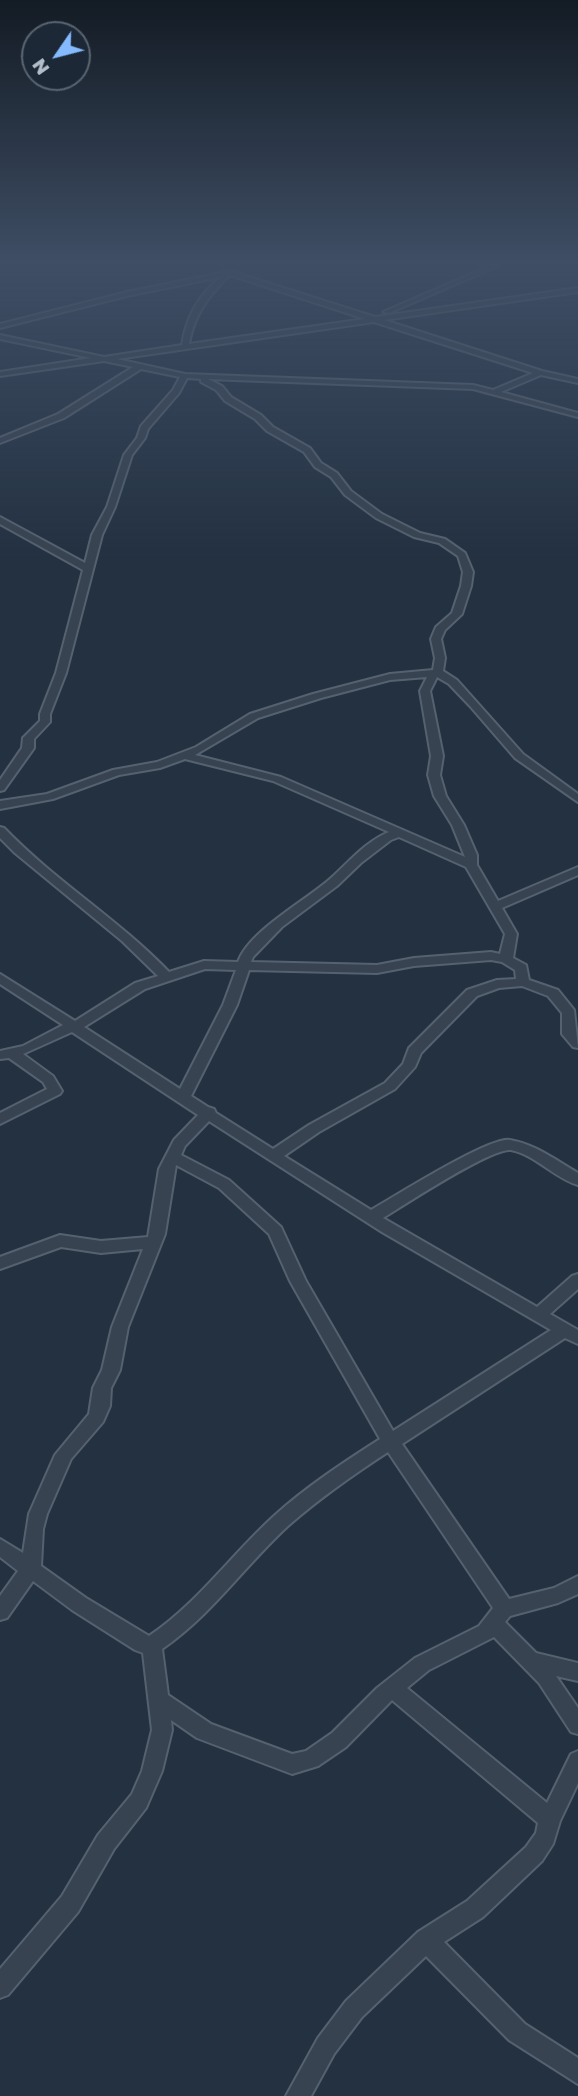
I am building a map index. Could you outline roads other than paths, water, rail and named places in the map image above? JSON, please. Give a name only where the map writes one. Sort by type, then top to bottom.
[{"type":"street","points":[[0,374],[72,364]]},
{"type":"street","points":[[126,364],[199,377],[472,387],[578,415]]},
{"type":"street","points":[[510,364],[578,381]]},
{"type":"street","points":[[0,442],[61,416],[139,367]]},
{"type":"street","points":[[493,393],[540,373]]},
{"type":"street","points":[[0,788],[28,748],[29,738],[45,722],[45,714],[67,652],[97,535],[111,507],[128,455],[141,438],[141,432],[152,416],[176,391],[185,376]]},
{"type":"street","points":[[199,377],[219,388],[228,399],[258,417],[270,429],[307,450],[318,466],[334,475],[348,493],[379,516],[417,535],[442,541],[462,555],[468,572],[466,586],[457,614],[440,629],[436,639],[440,658],[425,691],[436,756],[434,775],[440,796],[458,825],[471,855],[471,865],[511,934],[506,959]]},
{"type":"street","points":[[0,520],[87,568]]},
{"type":"street","points":[[0,805],[49,797],[117,772],[160,765],[263,713],[376,680],[435,674],[453,681],[519,756],[578,799]]},
{"type":"street","points":[[183,755],[277,779],[391,832],[471,865]]},
{"type":"street","points":[[0,831],[31,863],[145,953],[166,977]]},
{"type":"street","points":[[183,1097],[230,1005],[247,956],[277,924],[333,883],[391,832]]},
{"type":"street","points":[[494,907],[578,871]]},
{"type":"street","points":[[6,1055],[74,1026],[140,986],[204,965],[377,969],[414,962],[474,957],[506,959],[522,968],[523,982]]},
{"type":"street","points":[[0,978],[372,1217],[571,1334],[390,1441],[343,1472],[281,1521],[212,1594],[152,1645],[142,1644],[121,1631],[0,1547]]},
{"type":"street","points":[[275,1155],[321,1124],[383,1090],[406,1072],[414,1051],[472,993],[496,984],[523,982],[535,984],[553,993],[569,1013],[569,1034],[578,1044]]},
{"type":"street","points":[[0,1119],[55,1091],[48,1079],[6,1055]]},
{"type":"street","points":[[0,1612],[31,1568],[38,1514],[64,1455],[97,1417],[102,1388],[111,1370],[120,1327],[153,1242],[163,1186],[173,1157],[179,1144],[209,1112]]},
{"type":"street","points":[[372,1217],[469,1160],[507,1144],[527,1150],[578,1180]]},
{"type":"street","points":[[173,1157],[224,1184],[275,1231],[298,1281],[390,1441],[479,1569],[499,1617],[530,1661],[546,1677],[578,1725]]},
{"type":"street","points":[[0,1263],[60,1241],[101,1247],[153,1242]]},
{"type":"street","points":[[539,1315],[578,1280]]},
{"type":"street","points":[[158,1700],[204,1731],[292,1765],[311,1759],[339,1740],[392,1688],[422,1664],[486,1632],[499,1617],[558,1595],[578,1584]]},
{"type":"street","points":[[0,1987],[71,1905],[106,1842],[139,1801],[152,1771],[162,1730],[152,1645]]},
{"type":"street","points":[[530,1661],[578,1672]]},
{"type":"street","points":[[392,1688],[550,1819]]},
{"type":"street","points":[[298,2096],[326,2046],[354,2009],[426,1940],[475,1909],[534,1854],[545,1837],[550,1819],[578,1761]]},
{"type":"street","points":[[426,1940],[517,2032],[578,2072]]}]
